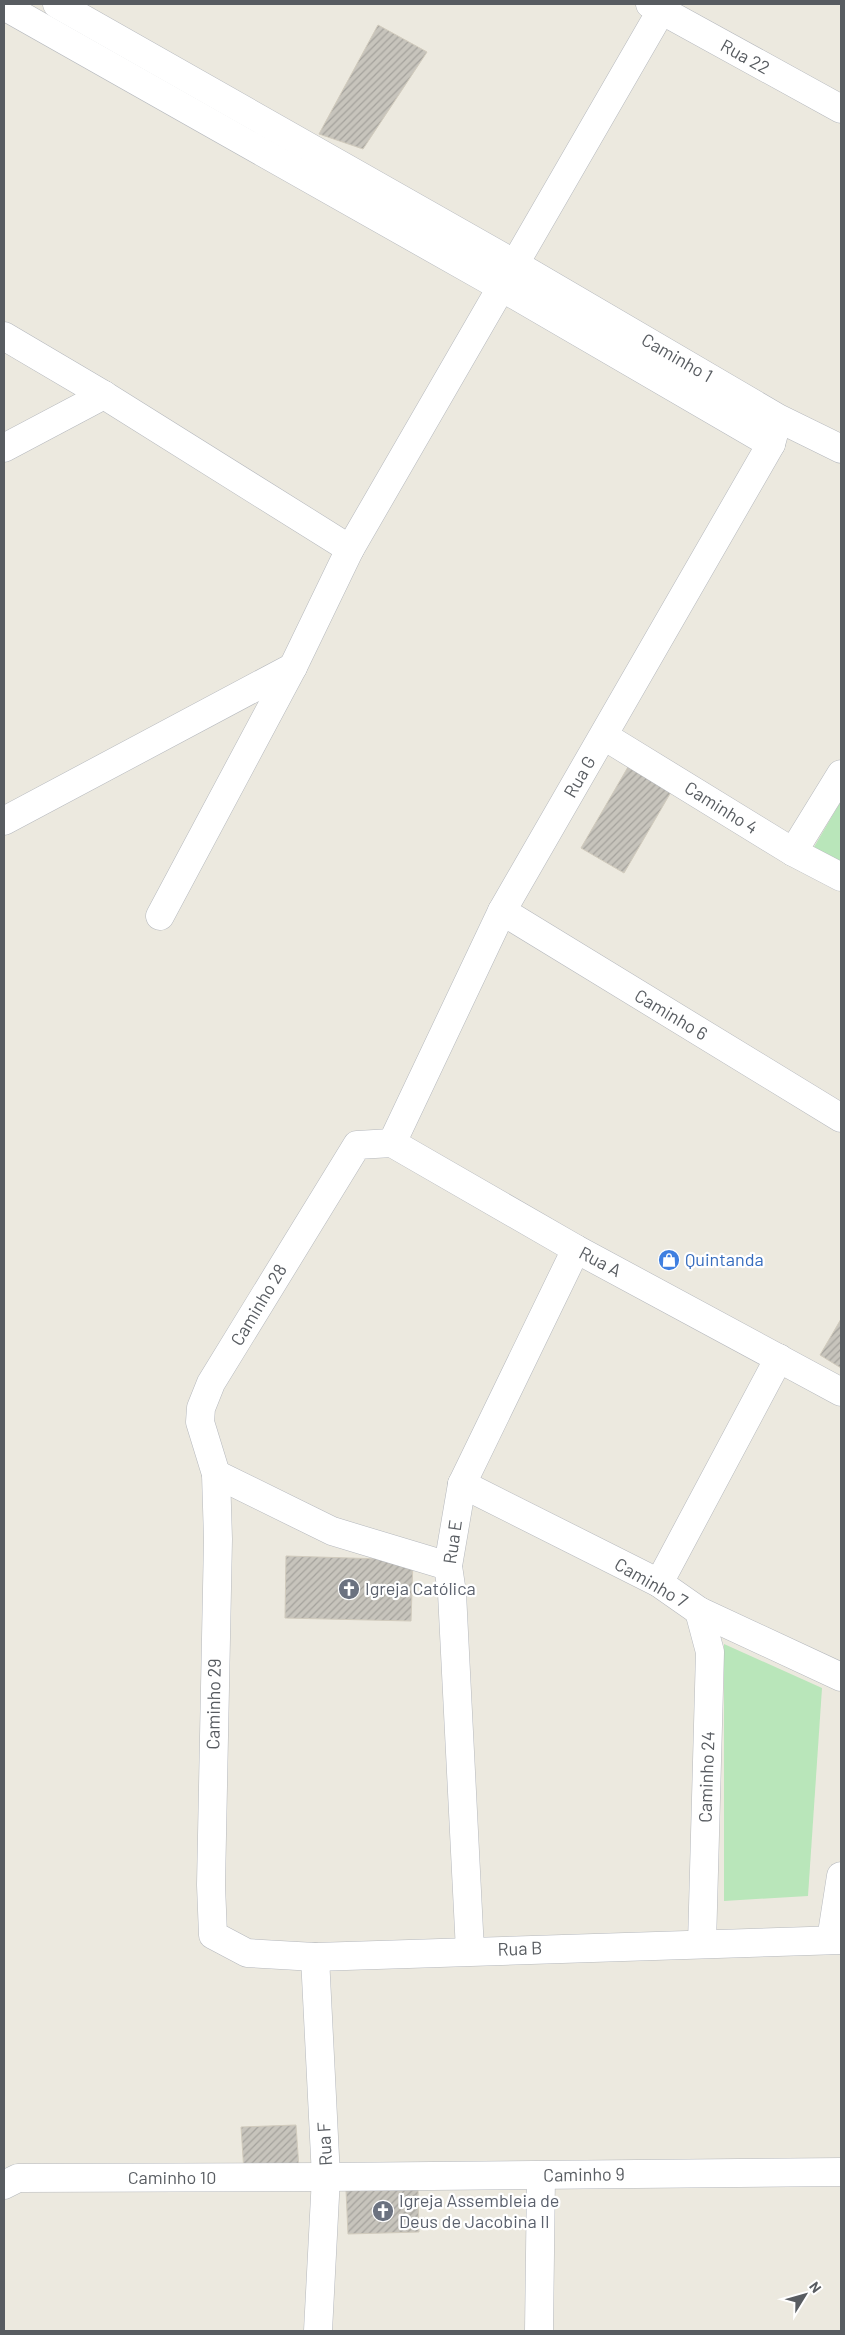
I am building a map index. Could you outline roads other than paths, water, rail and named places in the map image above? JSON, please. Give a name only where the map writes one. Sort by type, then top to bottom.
[{"type":"street","name":"Caminho 1","points":[[57,4],[515,264],[778,418],[841,449]]},
{"type":"street","points":[[4,6],[501,288],[771,444]]},
{"type":"street","points":[[160,916],[293,667],[350,549],[515,264],[658,6]]},
{"type":"street","name":"Rua 22","points":[[658,6],[841,109]]},
{"type":"street","points":[[4,336],[104,395],[350,549]]},
{"type":"street","points":[[4,448],[104,395]]},
{"type":"street","name":"Rua G","points":[[392,1143],[502,912],[771,444],[778,418]]},
{"type":"street","points":[[4,821],[293,667]]},
{"type":"street","name":"Caminho 4","points":[[604,736],[793,852],[841,877]]},
{"type":"street","points":[[793,852],[841,774]]},
{"type":"street","name":"Caminho 6","points":[[502,912],[839,1111]]},
{"type":"street","name":"Caminho 28","points":[[216,1474],[200,1422],[201,1408],[212,1383],[357,1145],[392,1143]]},
{"type":"street","name":"Rua A","points":[[392,1143],[576,1249],[841,1392]]},
{"type":"street","name":"Rua E","points":[[470,1951],[452,1593],[448,1566],[462,1484],[576,1249]]},
{"type":"street","points":[[658,1583],[779,1358]]},
{"type":"street","points":[[216,1474],[332,1531],[448,1566]]},
{"type":"street","name":"Caminho 29","points":[[213,1934],[211,1885],[218,1539],[216,1474]]},
{"type":"street","name":"Caminho 7","points":[[462,1484],[658,1583],[699,1611],[841,1677]]},
{"type":"street","name":"Caminho 24","points":[[699,1611],[710,1652],[702,1944]]},
{"type":"street","name":"Rua B","points":[[213,1934],[248,1954],[315,1957],[836,1940],[841,1876]]},
{"type":"street","name":"Rua F","points":[[315,1957],[326,2178],[318,2331]]},
{"type":"street","name":"Caminho 9","points":[[326,2178],[841,2172]]},
{"type":"street","points":[[539,2331],[541,2176]]},
{"type":"street","name":"Caminho 10","points":[[11,2181],[326,2178]]},
{"type":"place","name":"Quintanda","points":[[669,1260]]},
{"type":"place","name":"Igreja Católica","points":[[349,1589]]},
{"type":"place","name":"Igreja Assembleia de Deus de Jacobina II","points":[[383,2211]]}]
